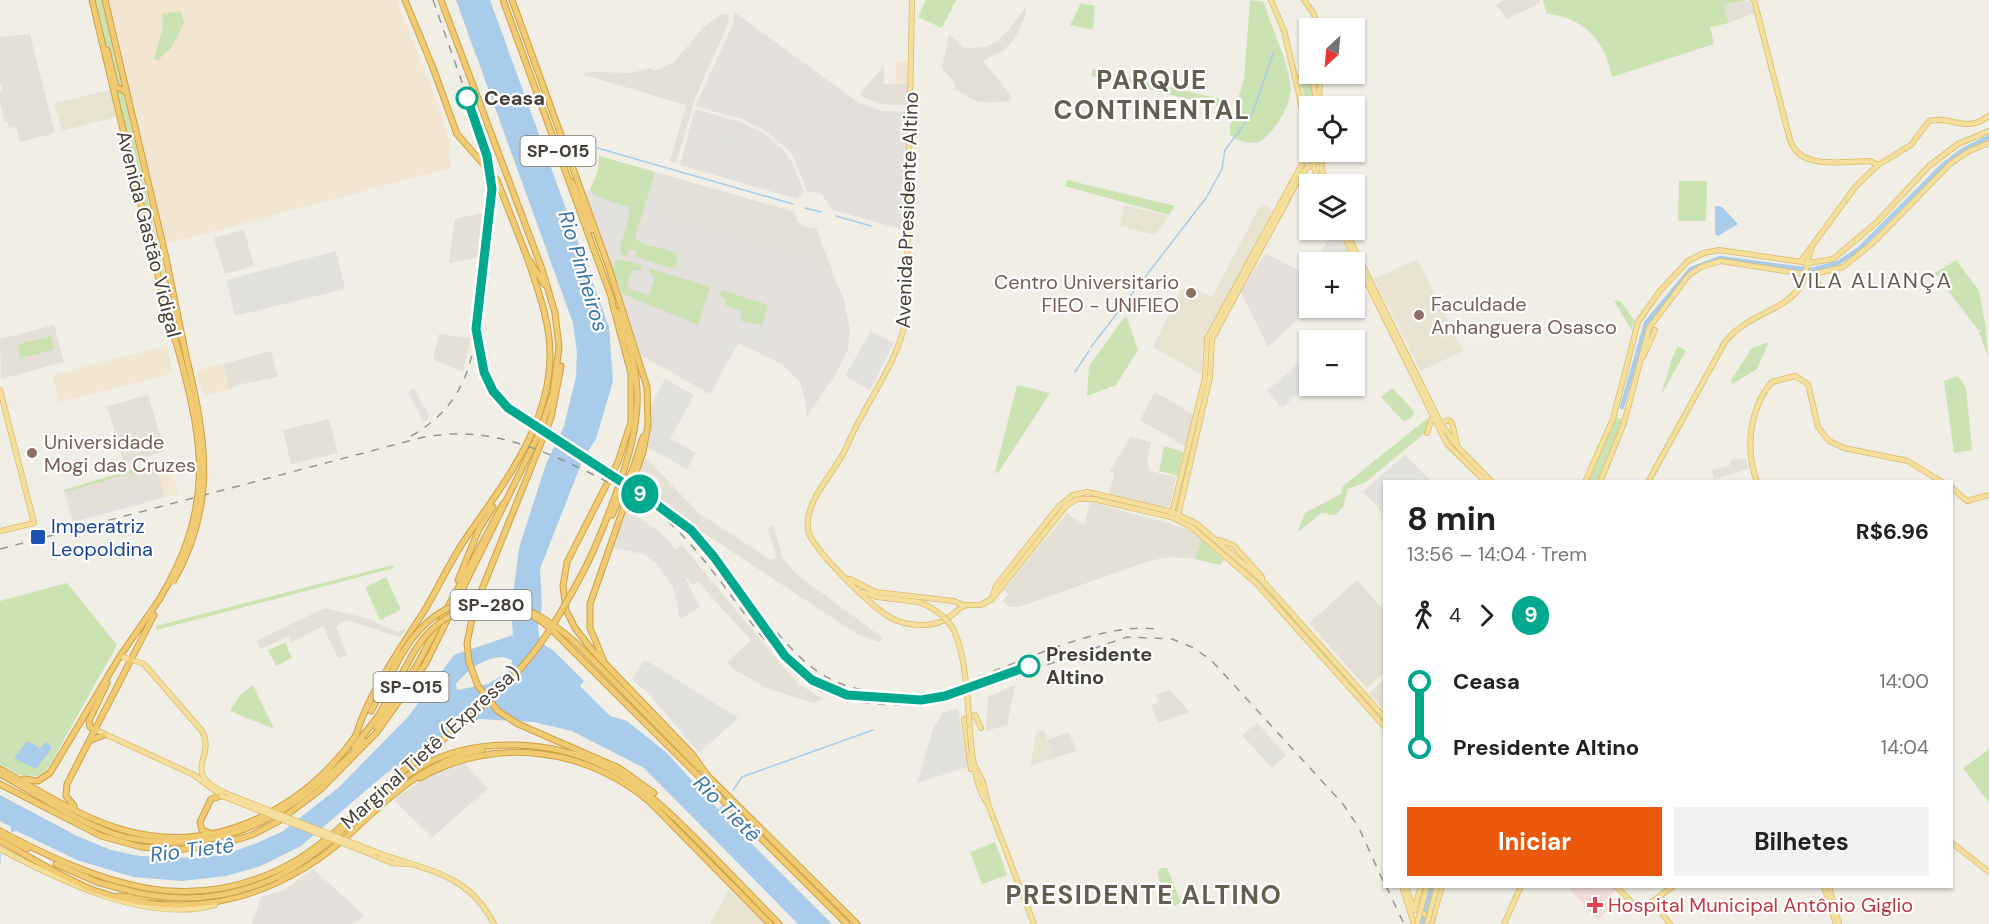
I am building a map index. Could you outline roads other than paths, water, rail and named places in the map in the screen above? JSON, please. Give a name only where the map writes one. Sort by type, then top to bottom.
[{"type":"highway","points":[[92,0],[100,35],[110,59],[117,87],[125,91]]},
{"type":"highway","points":[[105,0],[146,175]]},
{"type":"highway","points":[[405,0],[457,134],[496,180],[527,257],[544,313],[550,352],[546,389],[536,421]]},
{"type":"highway","name":"SP-015","points":[[0,784],[91,832],[130,845],[185,849],[222,844],[269,826],[321,789],[367,744],[412,685],[461,597],[507,503],[509,492],[539,434],[553,393],[559,359],[555,313],[548,290],[441,0]]},
{"type":"highway","name":"SP-015","points":[[503,0],[634,363],[638,413],[633,446],[604,526]]},
{"type":"highway","points":[[512,0],[612,277],[644,375],[648,399],[648,425],[643,452],[590,604],[592,633],[606,665]]},
{"type":"highway","name":"Avenida Gastão Vidigal","points":[[100,35],[164,303],[197,426],[200,485],[194,519],[185,548],[162,599]]},
{"type":"highway","points":[[120,119],[129,120],[146,175]]},
{"type":"highway","points":[[565,171],[577,193],[607,273],[612,277]]},
{"type":"highway","name":"Avenida Gastão Vidigal","points":[[146,175],[203,428],[204,485],[191,544],[162,599]]},
{"type":"highway","points":[[527,257],[548,290]]},
{"type":"highway","points":[[612,302],[631,373],[632,422],[618,462],[567,562],[563,586],[571,621],[581,637],[696,759],[707,775]]},
{"type":"highway","points":[[559,347],[562,356],[559,390],[474,609],[466,643],[469,662],[478,686],[498,711],[518,724],[619,768],[654,794],[779,924]]},
{"type":"highway","points":[[429,642],[429,637],[447,604],[495,500],[519,459],[545,405],[559,359]]},
{"type":"highway","points":[[604,526],[613,512],[637,457],[648,399]]},
{"type":"highway","points":[[345,759],[388,712],[429,642],[509,492]]},
{"type":"highway","points":[[356,735],[402,645],[464,542],[495,500]]},
{"type":"highway","name":"Marginal Tietê (Expressa)","points":[[220,887],[278,870],[320,844],[398,775],[481,708],[521,668],[563,609],[604,526]]},
{"type":"highway","points":[[1,771],[32,781],[47,776],[120,656],[162,599]]},
{"type":"highway","points":[[82,813],[69,801],[65,790],[162,599]]},
{"type":"highway","points":[[85,820],[128,834],[186,837],[212,834],[253,822],[285,805],[335,761],[356,735],[403,652],[421,627],[445,610],[470,601],[495,599],[513,602],[537,613],[560,628],[857,924]]},
{"type":"highway","name":"SP-280","points":[[414,652],[427,633],[448,616],[472,606],[494,605],[530,614],[572,650],[847,924]]},
{"type":"highway","name":"SP-015","points":[[290,810],[345,759],[379,715],[414,652]]},
{"type":"highway","points":[[96,730],[90,727],[89,721],[110,673]]},
{"type":"highway","points":[[90,741],[105,735]]},
{"type":"highway","points":[[0,838],[86,878],[119,888],[161,898],[205,898],[254,888],[322,850],[396,784],[419,768],[456,752],[516,745],[538,746],[584,756],[621,773],[666,809]]},
{"type":"highway","points":[[0,838],[9,846],[91,890],[123,900],[160,906],[215,905],[269,889],[302,872],[331,851],[425,770],[445,760],[469,753],[516,745]]},
{"type":"highway","points":[[408,784],[450,764],[489,754],[539,753],[588,765],[628,785],[649,801],[770,924]]},
{"type":"highway","points":[[1,771],[107,832],[130,838],[166,842],[205,841]]},
{"type":"highway","points":[[1,771],[82,813],[120,829],[153,836]]},
{"type":"highway","points":[[212,834],[202,830],[199,824],[219,796]]},
{"type":"highway","points":[[158,848],[198,844],[250,828],[290,810]]},
{"type":"highway","points":[[355,829],[355,838]]},
{"type":"highway","name":"SP-015","points":[[0,831],[72,867],[115,882],[160,891],[190,891],[220,887]]},
{"type":"highway","points":[[29,846],[42,857]]},
{"type":"highway","points":[[331,851],[342,848]]},
{"type":"highway","points":[[91,890],[155,899],[220,887]]},
{"type":"main road","name":"Avenida Presidente Altino","points":[[912,0],[906,320],[894,360],[823,486],[812,509],[808,531],[819,551],[879,610],[893,620],[909,625],[940,622],[964,605]]},
{"type":"main road","points":[[1304,0],[1315,18]]},
{"type":"main road","points":[[1754,0],[1794,150],[1808,160],[1864,161],[1878,165]]},
{"type":"main road","points":[[1272,2],[1285,34],[1300,96]]},
{"type":"main road","points":[[1298,85],[1302,75],[1312,76],[1316,96]]},
{"type":"main road","points":[[1649,480],[1726,340],[1740,326],[1797,292],[1812,247],[1849,194],[1878,165],[1911,145],[1929,121],[1938,120],[1970,126],[1989,116]]},
{"type":"main road","points":[[1586,480],[1605,443],[1638,322],[1667,282],[1688,261],[1704,253],[1719,250],[1752,255],[1805,269],[1839,256],[1876,223],[1929,166],[1958,144],[1989,131]]},
{"type":"main road","points":[[1601,480],[1618,442],[1649,326],[1694,270],[1721,261],[1805,269],[1836,269],[1856,259],[1944,170],[1965,154],[1989,143]]},
{"type":"main road","points":[[1864,161],[1872,170]]},
{"type":"main road","points":[[1175,515],[1203,386],[1208,347],[1304,162]]},
{"type":"main road","points":[[1311,162],[1315,174]]},
{"type":"main road","points":[[1302,174],[1317,162]]},
{"type":"main road","points":[[1290,190],[1299,178]]},
{"type":"main road","points":[[1348,240],[1432,416],[1489,480]]},
{"type":"main road","points":[[1348,240],[1447,444],[1489,480]]},
{"type":"main road","points":[[1751,264],[1752,255]]},
{"type":"main road","points":[[1805,269],[1812,280],[1818,283]]},
{"type":"main road","points":[[1641,359],[1656,330]]},
{"type":"main road","points":[[1184,473],[1210,373],[1208,347]]},
{"type":"main road","points":[[1754,419],[1772,381],[1798,377],[1811,390],[1818,427],[1830,441],[1852,450],[1908,460],[1939,480]]},
{"type":"main road","points":[[1203,386],[1205,397]]},
{"type":"main road","points":[[0,390],[34,523],[0,531]]},
{"type":"main road","points":[[1617,403],[1620,410],[1628,406]]},
{"type":"main road","points":[[1753,406],[1754,419],[1749,452],[1756,480]]},
{"type":"main road","points":[[1426,433],[1432,416]]},
{"type":"main road","points":[[1439,425],[1448,420],[1452,423],[1458,447]]},
{"type":"main road","points":[[1953,489],[1967,501],[1989,495]]},
{"type":"main road","points":[[964,605],[984,604],[1068,504],[1094,493],[1175,515],[1236,549],[1383,716]]},
{"type":"main road","points":[[1086,496],[1175,515],[1195,529],[1240,568],[1383,725]]},
{"type":"main road","points":[[1215,539],[1255,570]]},
{"type":"main road","points":[[1223,554],[1227,548]]},
{"type":"main road","points":[[1227,548],[1236,549]]},
{"type":"main road","points":[[1240,568],[1255,570]]},
{"type":"main road","name":"Avenida Presidente Altino","points":[[841,573],[875,592],[964,605]]},
{"type":"main road","name":"Avenida Presidente Altino","points":[[859,590],[877,597],[919,602],[943,616],[956,637],[962,659],[973,763],[980,782]]},
{"type":"main road","points":[[877,597],[879,610]]},
{"type":"main road","points":[[120,656],[146,666],[205,734],[200,767],[202,776],[213,786],[230,795],[381,854],[452,879],[473,893],[482,903],[494,924]]},
{"type":"main road","points":[[981,728],[975,715],[964,719],[969,760],[980,782],[1034,924]]},
{"type":"main road","points":[[96,730],[194,776],[219,796],[395,864],[428,869]]},
{"type":"main road","points":[[194,776],[200,767]]},
{"type":"main road","points":[[1953,844],[1989,872]]},
{"type":"main road","points":[[2,851],[77,890],[110,902],[170,911],[193,911],[215,905]]},
{"type":"main road","points":[[1404,888],[1407,904],[1415,924]]},
{"type":"main road","points":[[1405,888],[1414,908],[1431,923]]},
{"type":"main road","points":[[1411,916],[1419,888]]},
{"type":"main road","points":[[1415,924],[1426,888]]},
{"type":"main road","points":[[1431,923],[1437,888]]},
{"type":"main road","points":[[1431,923],[1441,888]]},
{"type":"main road","points":[[1504,924],[1520,888]]},
{"type":"main road","points":[[1618,888],[1640,911],[1654,903],[1671,888]]},
{"type":"main road","points":[[1827,888],[1837,924]]},
{"type":"main road","points":[[1654,903],[1670,924]]},
{"type":"main road","points":[[1411,916],[1424,915]]},
{"type":"water","name":"Rio Pinheiros","points":[[456,0],[490,0],[609,327],[613,381],[596,439],[583,459],[540,569],[542,605],[538,627],[540,642],[554,651],[584,681],[580,686],[610,716],[627,721],[667,753],[729,821],[832,924],[798,924],[644,768],[572,731],[533,722],[479,719],[436,739],[384,775],[301,846],[261,866],[226,876],[182,881],[133,877],[77,860],[17,831],[11,832],[11,827],[0,821],[0,795],[77,836],[111,850],[139,856],[197,858],[225,854],[283,831],[338,788],[408,717],[454,655],[513,635],[511,611],[519,548],[546,464],[564,426],[576,377],[577,353],[573,323]],"holes":[[[503,657],[512,660],[511,670],[488,684],[457,690],[456,684],[471,669],[483,662]]]},
{"type":"water","points":[[1715,206],[1722,207],[1738,224],[1718,236],[1715,234]]},
{"type":"water","points":[[27,741],[40,748],[46,742],[52,748],[36,769],[14,758]]},
{"type":"waterway","points":[[1091,347],[1206,198],[1222,169],[1225,150],[1252,114],[1274,52]]},
{"type":"waterway","points":[[1622,407],[1646,323],[1691,269],[1720,258],[1811,270],[1838,263],[1859,249],[1943,165],[1963,150],[1989,137]]},
{"type":"waterway","points":[[566,139],[793,204]]},
{"type":"waterway","points":[[805,208],[821,212]]},
{"type":"waterway","points":[[836,216],[871,226]]},
{"type":"waterway","points":[[1075,372],[1089,351]]},
{"type":"waterway","name":"Rio Tietê","points":[[733,790],[742,777],[873,730]]},
{"type":"waterway","name":"Rio Tietê","points":[[718,812],[723,805]]},
{"type":"waterway","points":[[0,854],[0,863]]},
{"type":"waterway","points":[[1422,924],[1431,888]]},
{"type":"railway","points":[[433,0],[482,139],[491,179],[476,329],[480,357],[489,380],[503,400],[521,418],[608,474]]},
{"type":"railway","points":[[411,436],[435,419],[454,398],[466,373],[474,344]]},
{"type":"railway","points":[[0,549],[424,437],[468,434],[509,441],[548,454],[588,472],[656,512],[697,552],[788,666],[815,688],[843,699],[894,705],[940,702],[1127,637],[1172,639],[1194,648],[1212,661],[1343,804],[1359,828],[1383,881]]},
{"type":"railway","points":[[672,515],[703,543],[735,586]]},
{"type":"railway","points":[[733,580],[759,616]]},
{"type":"railway","points":[[756,608],[797,654],[825,676],[860,690],[891,694],[940,691],[1080,639],[1134,628],[1157,629]]},
{"type":"railway","points":[[1387,888],[1404,924]]},
{"type":"train","name":"9","points":[[467,98],[487,156],[492,189],[476,329],[478,349],[488,382],[508,408],[526,422],[680,520],[714,557],[785,656],[801,672],[825,688],[855,697],[927,699],[945,696],[1029,666]]},
{"type":"place","name":"Ceasa","points":[[467,98]]},
{"type":"place","name":"Centro Universitario FIEO - UNIFIEO","points":[[1191,293]]},
{"type":"place","name":"Faculdade Anhanguera Osasco","points":[[1419,315]]},
{"type":"place","name":"Universidade Mogi das Cruzes","points":[[32,453]]},
{"type":"place","name":"Imperatriz Leopoldina","points":[[38,537]]},
{"type":"place","name":"Presidente Altino","points":[[1029,666]]},
{"type":"place","name":"Hospital Municipal Antônio Giglio","points":[[1595,905]]},
{"type":"district","name":"PARQUE CONTINENTAL","points":[[1152,94]]},
{"type":"district","name":"VILA ALIANÇA","points":[[1872,280]]},
{"type":"district","name":"PRESIDENTE ALTINO","points":[[1144,895]]}]
